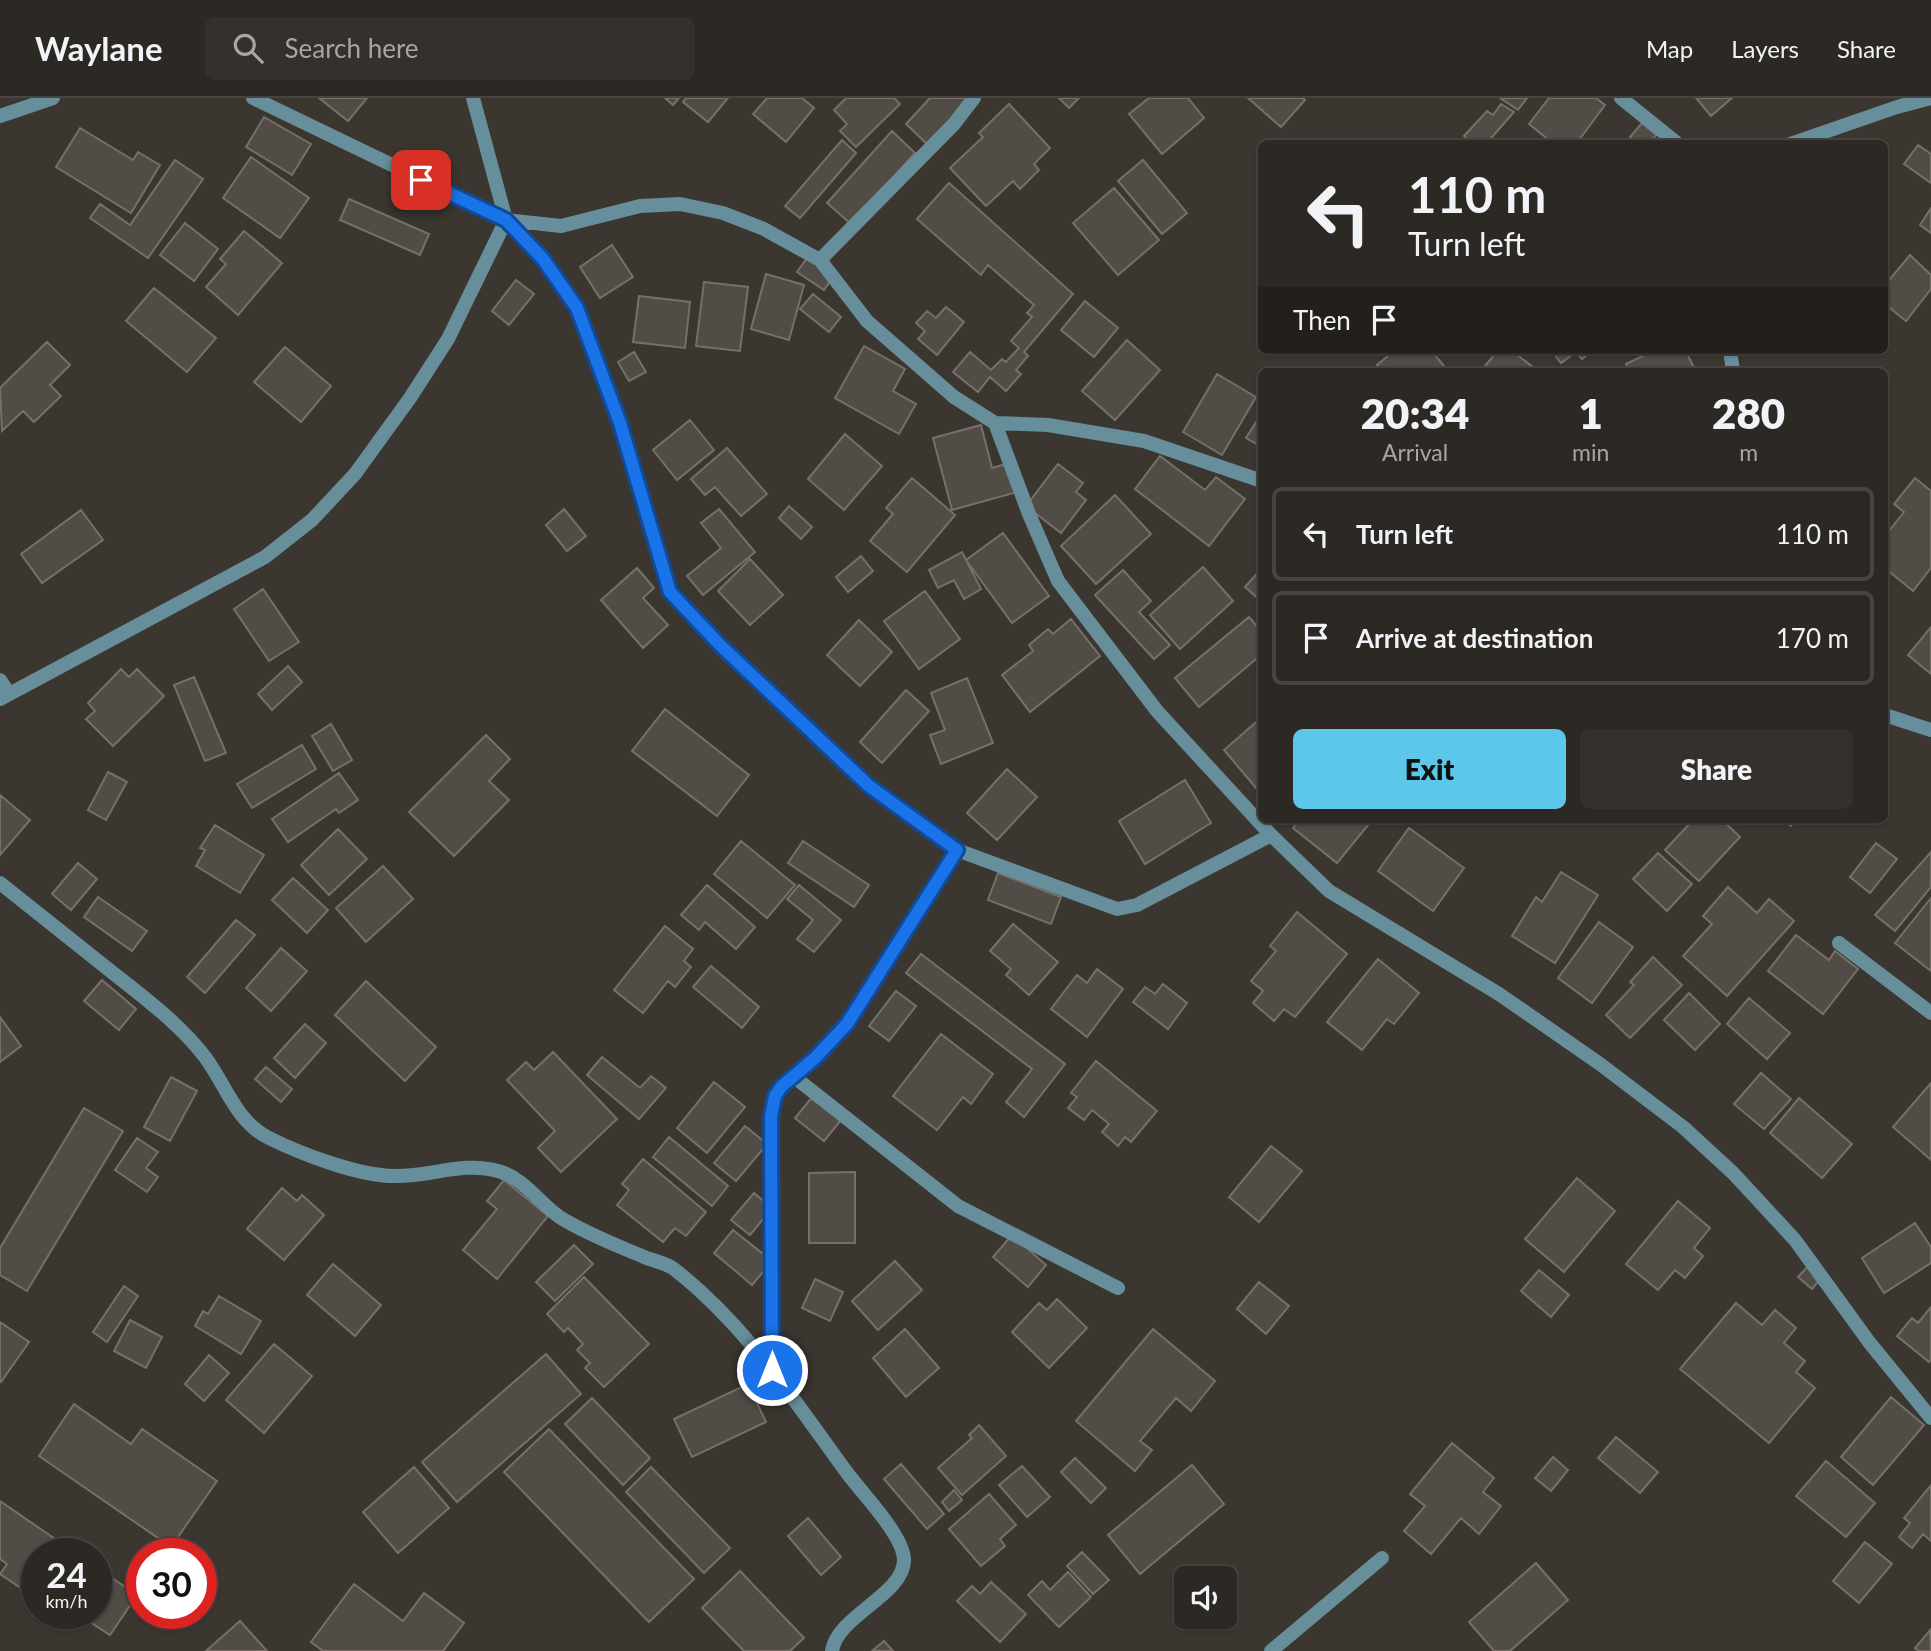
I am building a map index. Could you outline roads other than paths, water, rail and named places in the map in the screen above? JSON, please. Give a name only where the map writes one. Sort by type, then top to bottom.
[{"type":"street","points":[[0,116],[53,98]]},
{"type":"street","points":[[253,98],[506,220],[561,226],[640,206],[680,204],[723,213],[764,229],[820,260],[867,321],[954,397],[995,423],[1048,425],[1144,441],[1258,480]]},
{"type":"street","points":[[473,98],[506,220],[543,259],[577,308],[620,423],[670,592],[720,645],[869,786],[957,850],[1116,909],[1137,905],[1271,835]]},
{"type":"street","points":[[820,260],[954,124],[974,98]]},
{"type":"street","points":[[1621,98],[1673,140]]},
{"type":"street","points":[[1802,140],[1931,98]]},
{"type":"street","points":[[3,690],[265,557],[312,520],[355,474],[410,398],[448,339],[506,220]]},
{"type":"street","points":[[995,423],[1029,514],[1058,581],[1157,711],[1258,821]]},
{"type":"street","points":[[1888,716],[1931,730]]},
{"type":"street","points":[[1260,823],[1329,891],[1499,994],[1600,1064],[1683,1127],[1733,1173],[1795,1240],[1869,1342],[1931,1418]]},
{"type":"street","points":[[772,1370],[771,1116],[775,1096],[847,1024],[957,850]]},
{"type":"street","points":[[0,883],[147,999],[185,1034],[218,1076],[233,1106],[262,1134],[342,1165],[391,1176],[453,1168],[478,1167],[500,1171],[517,1179],[558,1216],[585,1232],[671,1266],[745,1337],[772,1370],[872,1503],[904,1557],[903,1569],[894,1581],[838,1635],[832,1651]]},
{"type":"street","points":[[1839,943],[1931,1013]]},
{"type":"street","points":[[793,1076],[958,1206],[1118,1287]]},
{"type":"street","points":[[1271,1651],[1382,1558]]}]
